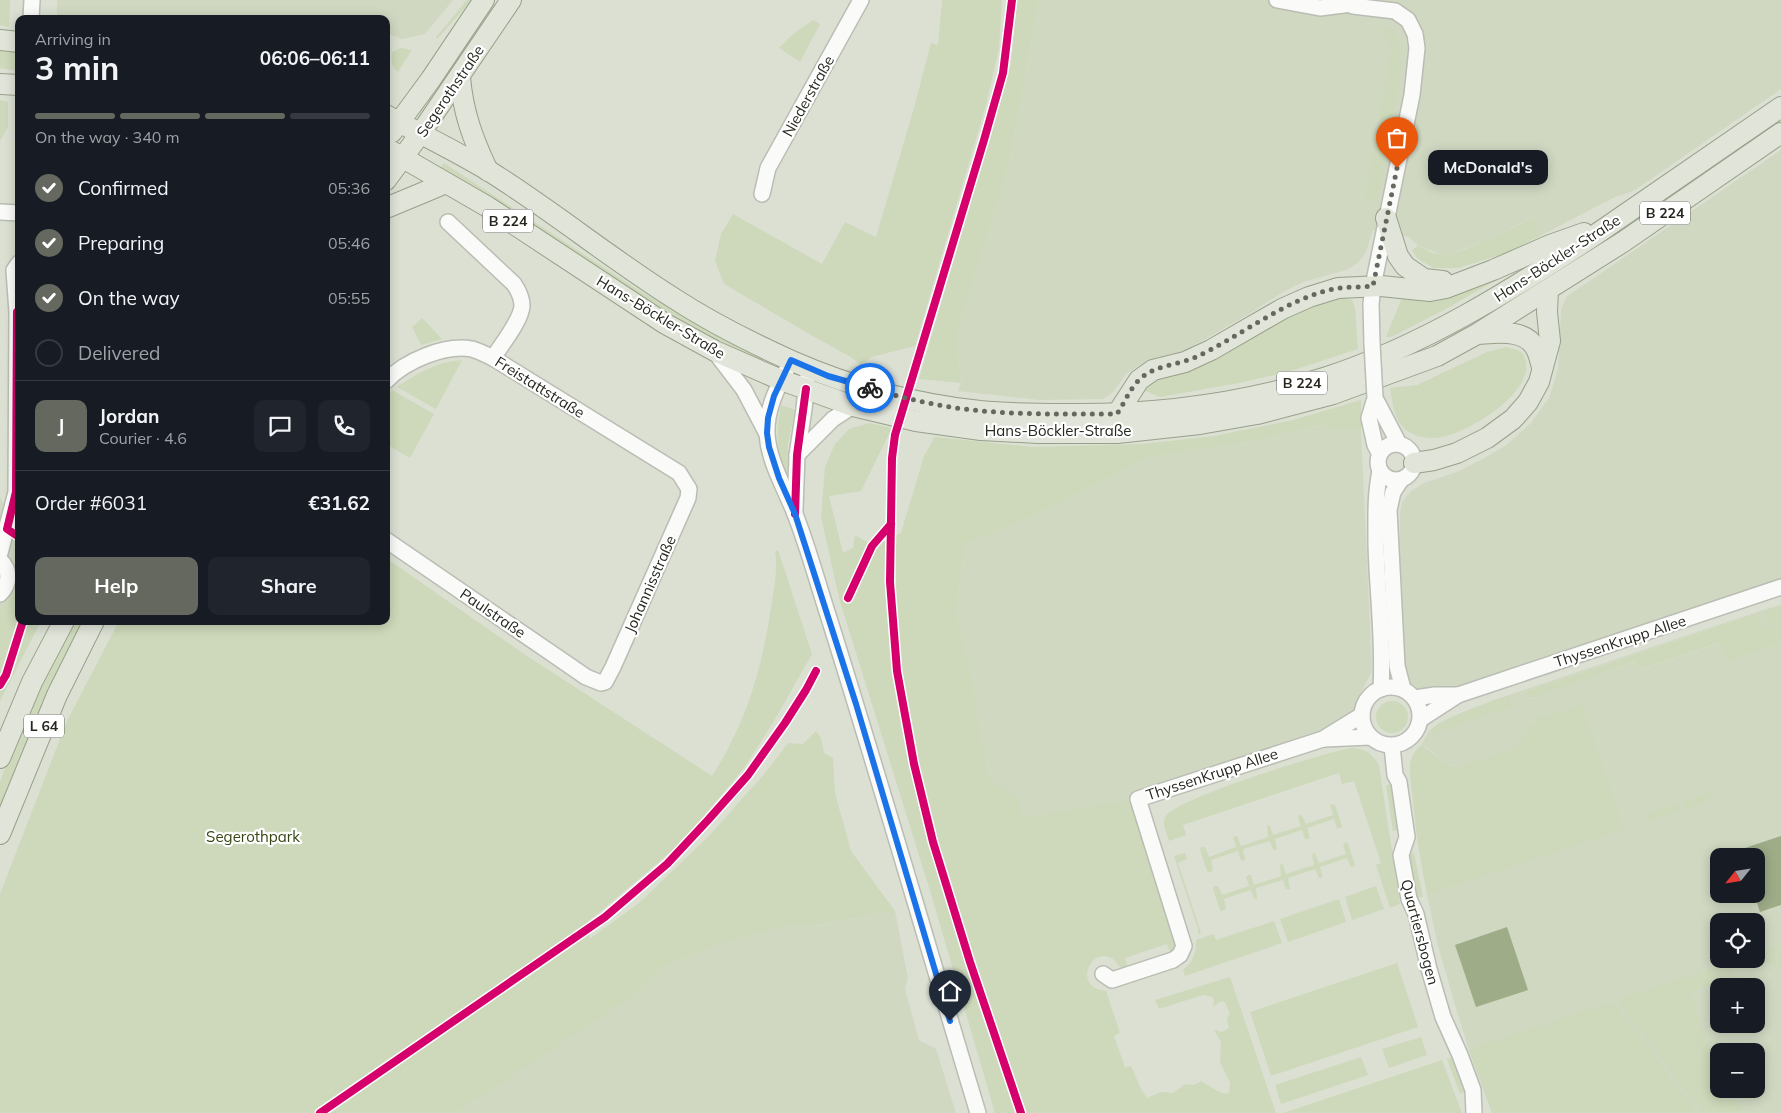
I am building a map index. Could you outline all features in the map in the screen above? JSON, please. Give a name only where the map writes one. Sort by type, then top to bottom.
[{"type":"main road","name":"Segerothstraße","points":[[393,119],[431,79],[484,0]]},
{"type":"main road","name":"Segerothstraße","points":[[390,175],[460,77],[511,0]]},
{"type":"main road","points":[[0,40],[15,42]]},
{"type":"main road","points":[[460,77],[469,128],[488,171]]},
{"type":"main road","points":[[0,84],[15,85]]},
{"type":"main road","name":"Hans-Böckler-Straße","points":[[420,134],[488,171],[673,298],[711,321],[828,376],[886,393],[934,404],[980,411],[1025,414],[1117,414],[1253,397],[1326,376],[1389,353],[1452,323],[1553,262],[1781,107]]},
{"type":"main road","name":"B 224","points":[[393,119],[420,134]]},
{"type":"main road","name":"Hans-Böckler-Straße","points":[[390,150],[488,207],[664,323],[715,351],[781,380],[853,406],[916,421],[981,430],[1029,433],[1116,433],[1200,424],[1257,414],[1333,394],[1437,356],[1477,334],[1623,242],[1781,133]]},
{"type":"main road","points":[[390,206],[446,183]]},
{"type":"main road","points":[[1386,218],[1398,256],[1406,266],[1424,279],[1462,283]]},
{"type":"main road","points":[[1117,414],[1139,380],[1153,370],[1185,362],[1211,350],[1282,309],[1309,297],[1338,288],[1373,286],[1430,291],[1446,288],[1550,245],[1610,225]]},
{"type":"main road","points":[[1414,463],[1434,460],[1457,453],[1487,438],[1513,418],[1528,402],[1539,382],[1550,341],[1547,312],[1548,290]]},
{"type":"main road","points":[[1477,334],[1510,333],[1525,338],[1535,347],[1542,367]]},
{"type":"main road","name":"L 64","points":[[0,758],[32,682],[62,625]]},
{"type":"main road","name":"L 64","points":[[0,834],[57,695],[92,625]]},
{"type":"street","points":[[32,0],[32,15]]},
{"type":"street","name":"Niederstraße","points":[[762,194],[768,168],[861,0]]},
{"type":"street","points":[[1277,0],[1320,8],[1348,2],[1353,6],[1395,11],[1408,20],[1415,34],[1417,48],[1412,95],[1386,218],[1371,304],[1375,398],[1369,418],[1375,445],[1380,454]]},
{"type":"street","points":[[0,212],[15,213]]},
{"type":"street","points":[[448,222],[514,284],[519,293],[522,306],[518,318],[494,358]]},
{"type":"street","name":"Freistattstraße","points":[[390,377],[419,358],[435,352],[472,349],[494,358],[679,473],[685,480]]},
{"type":"street","points":[[715,351],[744,390],[767,433]]},
{"type":"street","points":[[795,514],[797,456],[806,389],[799,364],[781,380],[768,418],[767,433],[773,462],[795,514],[856,704],[978,1113]]},
{"type":"street","points":[[1375,398],[1399,444],[1408,449],[1414,463],[1410,473],[1401,480],[1393,492],[1390,510],[1397,666],[1402,689]]},
{"type":"street","points":[[797,456],[833,419],[853,406]]},
{"type":"street","points":[[1399,444],[1388,446],[1380,454],[1378,465],[1380,470],[1389,479],[1401,480]]},
{"type":"street","points":[[1380,470],[1375,511],[1382,667],[1381,689]]},
{"type":"street","name":"Johannisstraße","points":[[601,683],[605,682],[613,667],[688,498],[689,489],[685,480]]},
{"type":"street","points":[[0,553],[15,496]]},
{"type":"street","name":"Paulstraße","points":[[390,543],[563,662],[594,681],[601,683]]},
{"type":"street","points":[[0,560],[7,569],[8,576],[4,590],[0,594]]},
{"type":"street","name":"ThyssenKrupp Allee","points":[[1421,719],[1458,695],[1781,587]]},
{"type":"street","points":[[1390,687],[1402,689],[1415,698],[1420,710],[1421,719],[1418,729],[1404,743],[1392,746],[1377,742],[1370,736],[1363,724],[1362,715],[1366,701],[1381,689],[1390,687]]},
{"type":"street","name":"ThyssenKrupp Allee","points":[[1415,698],[1434,695],[1458,695]]},
{"type":"street","name":"ThyssenKrupp Allee","points":[[1104,974],[1112,980],[1173,960],[1180,955],[1184,946],[1138,799],[1323,739],[1362,715]]},
{"type":"street","name":"ThyssenKrupp Allee","points":[[1323,739],[1370,736]]},
{"type":"street","name":"Quartiersbogen","points":[[1392,746],[1395,775],[1400,782],[1407,837],[1401,855],[1409,899],[1416,914],[1443,1017],[1473,1090],[1474,1113]]},
{"type":"shaded area","points":[[57,0],[453,0],[425,34],[402,39],[390,34],[390,15],[57,15]]},
{"type":"shaded area","points":[[1039,0],[1781,0],[1781,89],[1641,186],[1631,192],[1615,197],[1540,236],[1532,217],[1487,241],[1449,254],[1440,254],[1418,246],[1409,237],[1373,230],[1366,252],[1358,263],[1346,270],[1303,282],[1283,292],[1186,350],[1148,360],[1126,374],[1113,392],[1103,399],[1039,400],[958,391],[961,383],[957,334],[1009,166]]},
{"type":"shaded area","points":[[1781,150],[1781,585],[1459,694],[1416,695],[1404,686],[1398,668],[1400,514],[1402,502],[1411,491],[1424,483],[1457,472],[1505,446],[1531,423],[1549,398],[1558,369],[1561,310],[1566,297]]},
{"type":"shaded area","points":[[1315,426],[1361,431],[1372,671],[1360,694],[1357,710],[1322,735],[1132,798],[1022,817],[1017,798],[989,777],[969,662],[956,612],[966,544],[1040,513],[1149,457],[1245,443]]},
{"type":"shaded area","points":[[0,496],[15,530],[15,591],[0,612]]},
{"type":"shaded area","points":[[1781,604],[1764,610],[1770,626],[1762,629],[1756,613],[1523,692],[1526,700],[1535,698],[1535,696],[1636,662],[1640,670],[1722,642],[1728,662],[1781,643],[1781,1113],[1492,1113],[1458,1015],[1438,946],[1427,895],[1624,828],[1542,716],[1533,721],[1518,746],[1460,767],[1448,765],[1421,745],[1429,731],[1440,722],[1491,701]],"holes":[[[1483,705],[1512,707],[1439,732],[1442,722]]]},
{"type":"shaded area","points":[[1781,836],[1781,905],[1760,912],[1757,903],[1765,903],[1765,848],[1745,848]]},
{"type":"shaded area","points":[[895,911],[908,978],[905,989],[919,1040],[936,1049],[956,1113],[456,1113],[632,998],[664,967],[720,944],[798,923],[804,928]]},
{"type":"shaded area","points":[[1507,927],[1528,990],[1476,1007],[1455,945]]},
{"type":"green space","points":[[0,0],[10,0],[9,27],[0,25]]},
{"type":"green space","points":[[467,0],[472,0],[437,39],[436,37]]},
{"type":"green space","points":[[942,0],[1002,0],[999,48],[986,105],[915,346],[871,357],[861,365],[849,356],[724,284],[715,261],[721,234],[733,214],[822,264],[845,222],[876,237],[931,43],[938,45]]},
{"type":"green space","points":[[1017,0],[1039,0],[1009,166],[957,334],[961,383],[919,379],[1011,64]]},
{"type":"green space","points":[[813,20],[820,24],[800,62],[779,48],[793,34]]},
{"type":"green space","points":[[1380,28],[1386,28],[1398,36],[1401,67],[1377,200],[1365,199],[1392,47]]},
{"type":"green space","points":[[0,48],[15,50],[15,70],[0,68]]},
{"type":"green space","points":[[401,48],[412,50],[398,72],[392,64],[391,55],[392,52]]},
{"type":"green space","points":[[0,100],[8,102],[8,127],[0,141]]},
{"type":"green space","points":[[1781,118],[1781,121],[1587,255],[1586,253]]},
{"type":"green space","points":[[444,163],[643,293],[763,357],[761,362],[678,318],[598,270],[440,168]]},
{"type":"green space","points":[[1533,217],[1540,236],[1506,253],[1458,268],[1433,268],[1417,258],[1412,250],[1418,246],[1437,254],[1461,251]]},
{"type":"green space","points":[[1514,270],[1444,310],[1391,337],[1386,337],[1403,295]]},
{"type":"green space","points":[[1344,297],[1352,300],[1355,308],[1358,349],[1288,372],[1239,383],[1160,397],[1144,390],[1151,380],[1195,365],[1233,349],[1297,310],[1318,302]]},
{"type":"green space","points":[[422,318],[442,339],[421,345],[412,327]]},
{"type":"green space","points":[[1506,347],[1518,350],[1523,354],[1526,362],[1525,375],[1518,388],[1508,400],[1494,412],[1463,430],[1436,438],[1417,436],[1401,425],[1395,413],[1390,388],[1417,385],[1487,352]]},
{"type":"green space","points":[[462,360],[436,409],[397,387],[428,369],[444,363]]},
{"type":"green space","points":[[392,390],[434,414],[410,458],[390,446],[390,392]]},
{"type":"green space","points":[[1361,400],[1361,431],[1315,426],[1245,443],[1149,457],[1040,513],[966,544],[956,612],[969,662],[989,777],[1018,798],[1022,817],[1132,798],[1178,945],[1171,954],[1167,944],[1125,958],[1128,968],[1121,968],[1113,959],[1105,956],[1097,957],[1088,969],[1087,976],[1090,983],[1096,988],[1106,991],[1120,1033],[1114,1036],[1125,1067],[1131,1066],[1147,1098],[1161,1092],[1173,1093],[1185,1084],[1194,1085],[1201,1081],[1219,1092],[1229,1093],[1230,1083],[1220,1062],[1221,1042],[1214,1030],[1222,1032],[1229,1028],[1227,1018],[1230,1014],[1225,1002],[1221,1001],[1213,1007],[1214,1001],[1212,997],[1203,995],[1159,1009],[1155,1000],[1230,977],[1276,1113],[995,1113],[931,894],[839,598],[821,517],[825,467],[835,444],[849,429],[869,423],[892,428],[861,491],[829,496],[843,553],[853,548],[855,535],[869,543],[882,542],[901,533],[924,456],[935,437],[1034,447],[1142,444],[1214,436],[1293,420]]},
{"type":"green space","points":[[781,405],[795,410],[788,443],[787,474],[785,476],[780,459],[778,441]]},
{"type":"green space","name":"Segerothpark","points":[[778,550],[812,654],[774,721],[744,768],[699,822],[674,849],[582,927],[591,938],[639,903],[709,836],[766,772],[788,743],[803,744],[816,731],[821,738],[824,753],[833,758],[835,793],[851,851],[895,911],[803,928],[798,923],[720,944],[664,967],[632,998],[456,1113],[0,1113],[0,894],[67,721],[117,625],[390,625],[390,561],[527,656],[712,776],[743,716],[757,674],[763,652],[774,586],[775,551]]},
{"type":"green space","points":[[15,591],[15,625],[39,625],[0,701],[0,612]]},
{"type":"green space","points":[[1781,605],[1781,643],[1728,662],[1721,642],[1639,670],[1635,662],[1526,700],[1523,692],[1757,613],[1762,628],[1769,626],[1764,610]]},
{"type":"green space","points":[[73,625],[82,625],[0,812],[0,781],[21,729]]},
{"type":"green space","points":[[1508,696],[1512,707],[1439,732],[1432,731],[1456,715]]},
{"type":"green space","points":[[1392,701],[1398,702],[1403,706],[1407,711],[1407,723],[1403,728],[1398,732],[1392,733],[1386,732],[1381,728],[1377,723],[1376,717],[1377,711],[1381,706],[1386,702]]},
{"type":"green space","points":[[1582,704],[1624,829],[1427,895],[1418,846],[1410,775],[1410,762],[1415,752],[1421,745],[1448,765],[1456,767],[1510,750],[1520,742],[1537,718]]},
{"type":"green space","points":[[1350,748],[1368,752],[1379,766],[1400,904],[1390,908],[1376,865],[1381,863],[1354,781],[1342,784],[1339,773],[1183,825],[1186,835],[1169,841],[1164,825],[1165,819],[1166,816],[1177,808],[1197,798],[1252,777]]},
{"type":"green space","points":[[1395,784],[1402,830],[1393,831],[1386,785]]},
{"type":"green space","points":[[1714,791],[1708,801],[1686,809],[1684,801]]},
{"type":"green space","points":[[1333,804],[1342,826],[1341,828],[1337,828],[1334,819],[1307,828],[1310,838],[1308,839],[1305,839],[1302,830],[1275,839],[1277,850],[1273,850],[1270,841],[1243,849],[1245,860],[1243,861],[1240,859],[1238,851],[1211,860],[1213,871],[1207,871],[1200,850],[1201,847],[1205,847],[1209,857],[1236,847],[1233,838],[1235,836],[1237,836],[1241,846],[1268,837],[1267,825],[1270,826],[1273,835],[1301,826],[1298,817],[1300,814],[1306,824],[1333,815],[1330,805]]},
{"type":"green space","points":[[1678,804],[1680,811],[1648,821],[1646,814]]},
{"type":"green space","points":[[1346,842],[1355,865],[1354,867],[1351,867],[1347,858],[1320,867],[1323,877],[1321,878],[1319,878],[1315,869],[1288,878],[1290,889],[1286,889],[1283,880],[1256,888],[1257,899],[1254,899],[1251,890],[1224,899],[1226,909],[1220,910],[1213,889],[1214,886],[1218,886],[1222,895],[1249,886],[1246,877],[1248,875],[1251,875],[1254,885],[1281,876],[1280,864],[1283,865],[1286,874],[1314,865],[1312,854],[1315,853],[1319,863],[1346,854],[1343,845]]},
{"type":"green space","points":[[1185,853],[1187,859],[1178,863],[1201,933],[1198,934],[1174,856]]},
{"type":"green space","points":[[1414,853],[1423,897],[1415,898],[1405,855]]},
{"type":"green space","points":[[1376,886],[1384,909],[1352,920],[1345,897]]},
{"type":"green space","points":[[1339,899],[1346,922],[1288,942],[1280,919]]},
{"type":"green space","points":[[1274,921],[1282,943],[1185,976],[1183,970],[1194,956],[1196,940],[1213,934],[1216,940]]},
{"type":"green space","points":[[1781,946],[1781,969],[1765,961],[1765,951]]},
{"type":"green space","points":[[1397,963],[1418,1027],[1271,1076],[1250,1012]]},
{"type":"green space","points":[[1715,968],[1732,968],[1735,976],[1729,978],[1710,978],[1710,985],[1690,992],[1710,1053],[1710,1098],[1725,1098],[1726,1102],[1735,1099],[1744,1110],[1739,1113],[1703,1113],[1617,1000]]},
{"type":"green space","points":[[1613,1002],[1697,1113],[1492,1113],[1469,1050]]},
{"type":"green space","points":[[1421,1037],[1427,1055],[1389,1068],[1382,1049]]},
{"type":"green space","points":[[1361,1057],[1368,1075],[1281,1104],[1275,1085]]},
{"type":"green space","points":[[1454,1057],[1469,1091],[1460,1094],[1447,1059]]},
{"type":"green space","points":[[1442,1060],[1462,1113],[1283,1113]]},
{"type":"cycle path","points":[[1012,0],[1003,73],[895,435],[892,458],[890,582],[897,671],[914,764],[933,842],[970,962],[1021,1113]]},
{"type":"cycle path","points":[[795,514],[797,455],[806,389]]},
{"type":"cycle path","points":[[15,496],[7,529],[15,534]]},
{"type":"cycle path","points":[[848,598],[872,546],[891,524]]},
{"type":"cycle path","points":[[0,685],[6,675],[22,625]]},
{"type":"cycle path","points":[[320,1113],[605,917],[667,864],[748,775],[785,723],[816,671]]},
{"type":"way so far","points":[[870,388],[934,404],[980,411],[1025,414],[1117,414],[1139,380],[1153,370],[1185,362],[1211,350],[1282,309],[1309,297],[1338,288],[1373,286],[1397,168]]},
{"type":"place","name":"McDonald's","points":[[1397,168]]},
{"type":"route","points":[[870,388],[828,376],[791,360],[774,396],[768,418],[767,433],[773,462],[795,514],[856,704],[950,1021]]}]
